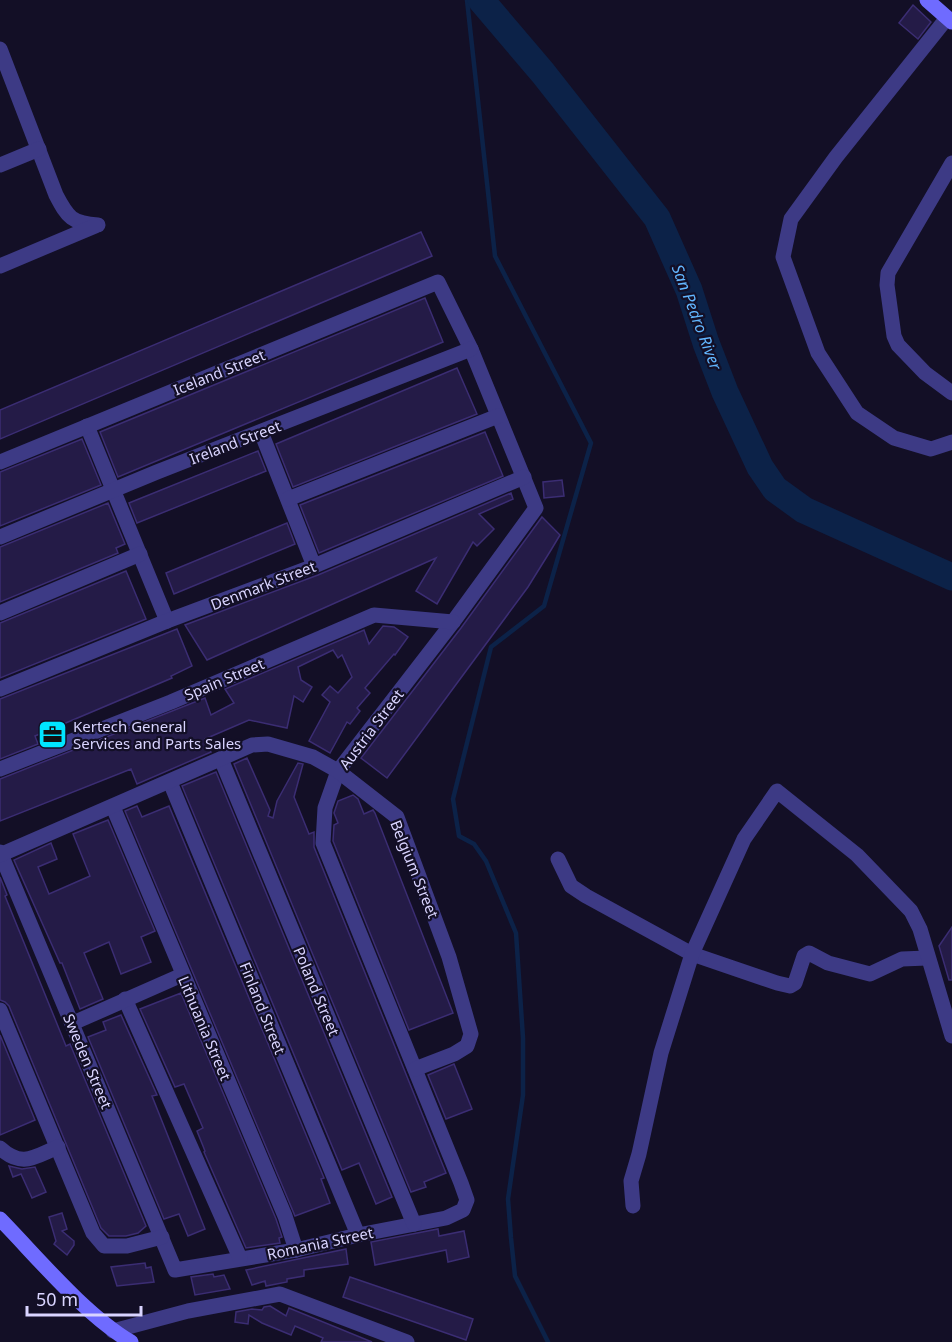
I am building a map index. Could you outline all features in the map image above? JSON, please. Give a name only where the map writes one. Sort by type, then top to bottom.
[{"type":"street","points":[[927,0],[949,20],[836,157],[791,219],[783,257],[818,352],[857,413],[894,438],[931,449],[952,442]]},
{"type":"street","points":[[0,49],[56,195],[66,215],[79,223],[98,225],[0,266]]},
{"type":"street","points":[[0,165],[39,149]]},
{"type":"street","points":[[952,163],[888,273],[886,285],[894,336],[898,345],[925,373],[952,393]]},
{"type":"street","name":"Austria Street","points":[[438,282],[471,349],[536,508],[453,622],[338,771],[325,808],[323,843],[461,1183],[466,1200],[463,1210]]},
{"type":"street","name":"Iceland Street","points":[[0,462],[438,282]]},
{"type":"street","name":"Ireland Street","points":[[0,537],[114,489],[471,349]]},
{"type":"street","points":[[288,499],[498,416]]},
{"type":"street","points":[[87,426],[166,621]]},
{"type":"street","points":[[261,432],[314,566]]},
{"type":"street","name":"Denmark Street","points":[[0,689],[166,621],[314,566],[524,477]]},
{"type":"street","points":[[0,613],[140,554]]},
{"type":"street","name":"Spain Street","points":[[0,769],[171,702],[374,615],[453,622]]},
{"type":"street","name":"Belgium Street","points":[[0,854],[252,745],[268,744],[313,757],[338,771],[397,817],[449,957],[471,1034],[467,1046],[415,1069]]},
{"type":"street","name":"Poland Street","points":[[220,759],[414,1224]]},
{"type":"street","name":"Finland Street","points":[[170,782],[358,1235]]},
{"type":"street","points":[[633,1206],[631,1181],[661,1053],[692,954],[744,839],[777,791],[857,855],[911,911],[920,929],[952,1037]]},
{"type":"street","name":"Lithuania Street","points":[[113,807],[285,1216],[296,1250]]},
{"type":"street","name":"Sweden Street","points":[[0,854],[175,1270]]},
{"type":"street","points":[[558,859],[571,886],[586,896],[692,954],[790,986],[795,983],[804,956],[809,953],[828,963],[870,974],[902,959],[927,958]]},
{"type":"street","points":[[73,1023],[182,975]]},
{"type":"street","points":[[125,999],[240,1258]]},
{"type":"street","points":[[0,1010],[93,1233],[105,1246],[127,1246],[162,1237]]},
{"type":"street","points":[[0,1148],[16,1159],[31,1158],[58,1147]]},
{"type":"street","name":"Romania Street","points":[[175,1270],[296,1250],[446,1218],[463,1210]]},
{"type":"street","points":[[0,1220],[91,1312],[113,1331],[131,1342]]},
{"type":"street","points":[[113,1331],[188,1311],[279,1294],[407,1342]]},
{"type":"building","points":[[913,5],[931,22],[918,39],[899,23]]},
{"type":"building","points":[[421,232],[432,256],[0,439],[0,410]]},
{"type":"building","points":[[425,298],[443,342],[118,477],[100,432]]},
{"type":"building","points":[[457,368],[477,414],[293,487],[276,444]]},
{"type":"building","points":[[485,432],[503,476],[319,553],[300,505]]},
{"type":"building","points":[[82,439],[101,485],[0,526],[0,472]]},
{"type":"building","points":[[258,451],[266,471],[137,523],[129,503]]},
{"type":"building","points":[[562,480],[564,496],[544,498],[543,482]]},
{"type":"building","points":[[511,493],[513,499],[479,514],[494,529],[477,546],[473,542],[437,604],[416,591],[436,558],[207,660],[185,625],[318,575]]},
{"type":"building","points":[[108,503],[125,544],[116,548],[118,553],[0,602],[0,547]]},
{"type":"building","points":[[542,517],[560,535],[528,587],[387,778],[361,758],[461,628]]},
{"type":"building","points":[[287,523],[295,544],[174,594],[166,573]]},
{"type":"building","points":[[126,571],[146,619],[0,678],[0,623]]},
{"type":"building","points":[[383,626],[394,627],[408,637],[365,688],[370,693],[357,708],[360,711],[350,724],[347,722],[330,753],[309,741],[330,702],[322,695],[330,686],[338,693],[352,677],[342,655],[338,658],[333,650],[298,667],[301,680],[312,687],[303,702],[294,696],[287,728],[249,720],[205,739],[211,752],[137,784],[131,769],[0,821],[0,779],[205,698],[211,715],[234,703],[225,689],[364,630],[369,644]]},
{"type":"building","points":[[177,629],[192,666],[171,676],[172,678],[35,736],[38,744],[0,759],[0,699]]},
{"type":"building","points":[[247,758],[270,810],[268,816],[273,818],[277,801],[298,763],[303,764],[294,797],[309,834],[314,832],[314,847],[446,1173],[424,1182],[426,1187],[411,1192],[234,764]]},
{"type":"building","points":[[216,772],[392,1197],[376,1204],[359,1163],[342,1170],[182,786]]},
{"type":"building","points":[[353,795],[358,799],[364,814],[373,810],[375,813],[453,1013],[409,1030],[333,841],[334,825],[338,823],[334,813],[338,801]]},
{"type":"building","points":[[137,806],[142,817],[169,806],[324,1178],[321,1179],[330,1203],[295,1216],[125,811]]},
{"type":"building","points":[[108,820],[155,931],[141,937],[151,962],[121,974],[109,942],[84,953],[103,999],[80,1009],[62,963],[60,963],[14,860],[51,843],[57,859],[38,867],[49,894],[90,876],[73,834]]},
{"type":"building","points":[[0,877],[7,895],[5,896],[66,1046],[70,1044],[146,1226],[138,1233],[109,1236],[101,1228],[9,1006],[0,1000]]},
{"type":"building","points":[[952,927],[952,980],[949,980],[939,946]]},
{"type":"building","points":[[181,993],[276,1219],[282,1237],[279,1238],[280,1243],[246,1248],[204,1152],[197,1131],[203,1128],[184,1084],[175,1087],[140,1009]]},
{"type":"building","points":[[121,1015],[157,1095],[152,1096],[205,1229],[188,1236],[179,1214],[164,1219],[88,1037],[106,1030],[103,1022]]},
{"type":"building","points":[[0,1035],[35,1120],[0,1135]]},
{"type":"building","points":[[454,1064],[472,1109],[446,1119],[428,1075]]},
{"type":"building","points":[[9,1166],[22,1169],[35,1167],[46,1192],[32,1198],[21,1174],[13,1177]]},
{"type":"building","points":[[62,1213],[67,1229],[62,1231],[74,1241],[67,1255],[54,1244],[56,1241],[49,1217]]},
{"type":"building","points":[[438,1229],[439,1236],[464,1231],[469,1257],[448,1262],[446,1250],[375,1265],[371,1242]]},
{"type":"building","points":[[346,1249],[348,1264],[304,1270],[304,1276],[287,1279],[287,1282],[266,1286],[265,1281],[252,1285],[246,1270]]},
{"type":"building","points":[[145,1263],[146,1268],[151,1267],[154,1282],[117,1286],[111,1267]]},
{"type":"building","points":[[213,1274],[214,1277],[224,1275],[230,1289],[195,1295],[191,1277]]},
{"type":"building","points":[[350,1277],[473,1319],[466,1340],[343,1297]]},
{"type":"building","points":[[270,1306],[286,1316],[289,1308],[372,1342],[321,1342],[323,1338],[295,1326],[291,1335],[249,1315],[248,1324],[235,1322],[236,1312],[262,1310]]},
{"type":"waterway","points":[[467,0],[495,256],[591,443],[544,606],[491,647],[453,799],[459,836],[474,844],[486,861],[516,933],[523,1038],[523,1095],[508,1199],[511,1238],[515,1276],[548,1342]]},
{"type":"waterway","name":"San Pedro River","points":[[481,0],[543,73],[657,218],[689,290],[725,392],[760,467],[775,489],[804,510],[952,577]]},
{"type":"place","name":"Kertech General Services and Parts Sales","points":[[52,735]]}]
